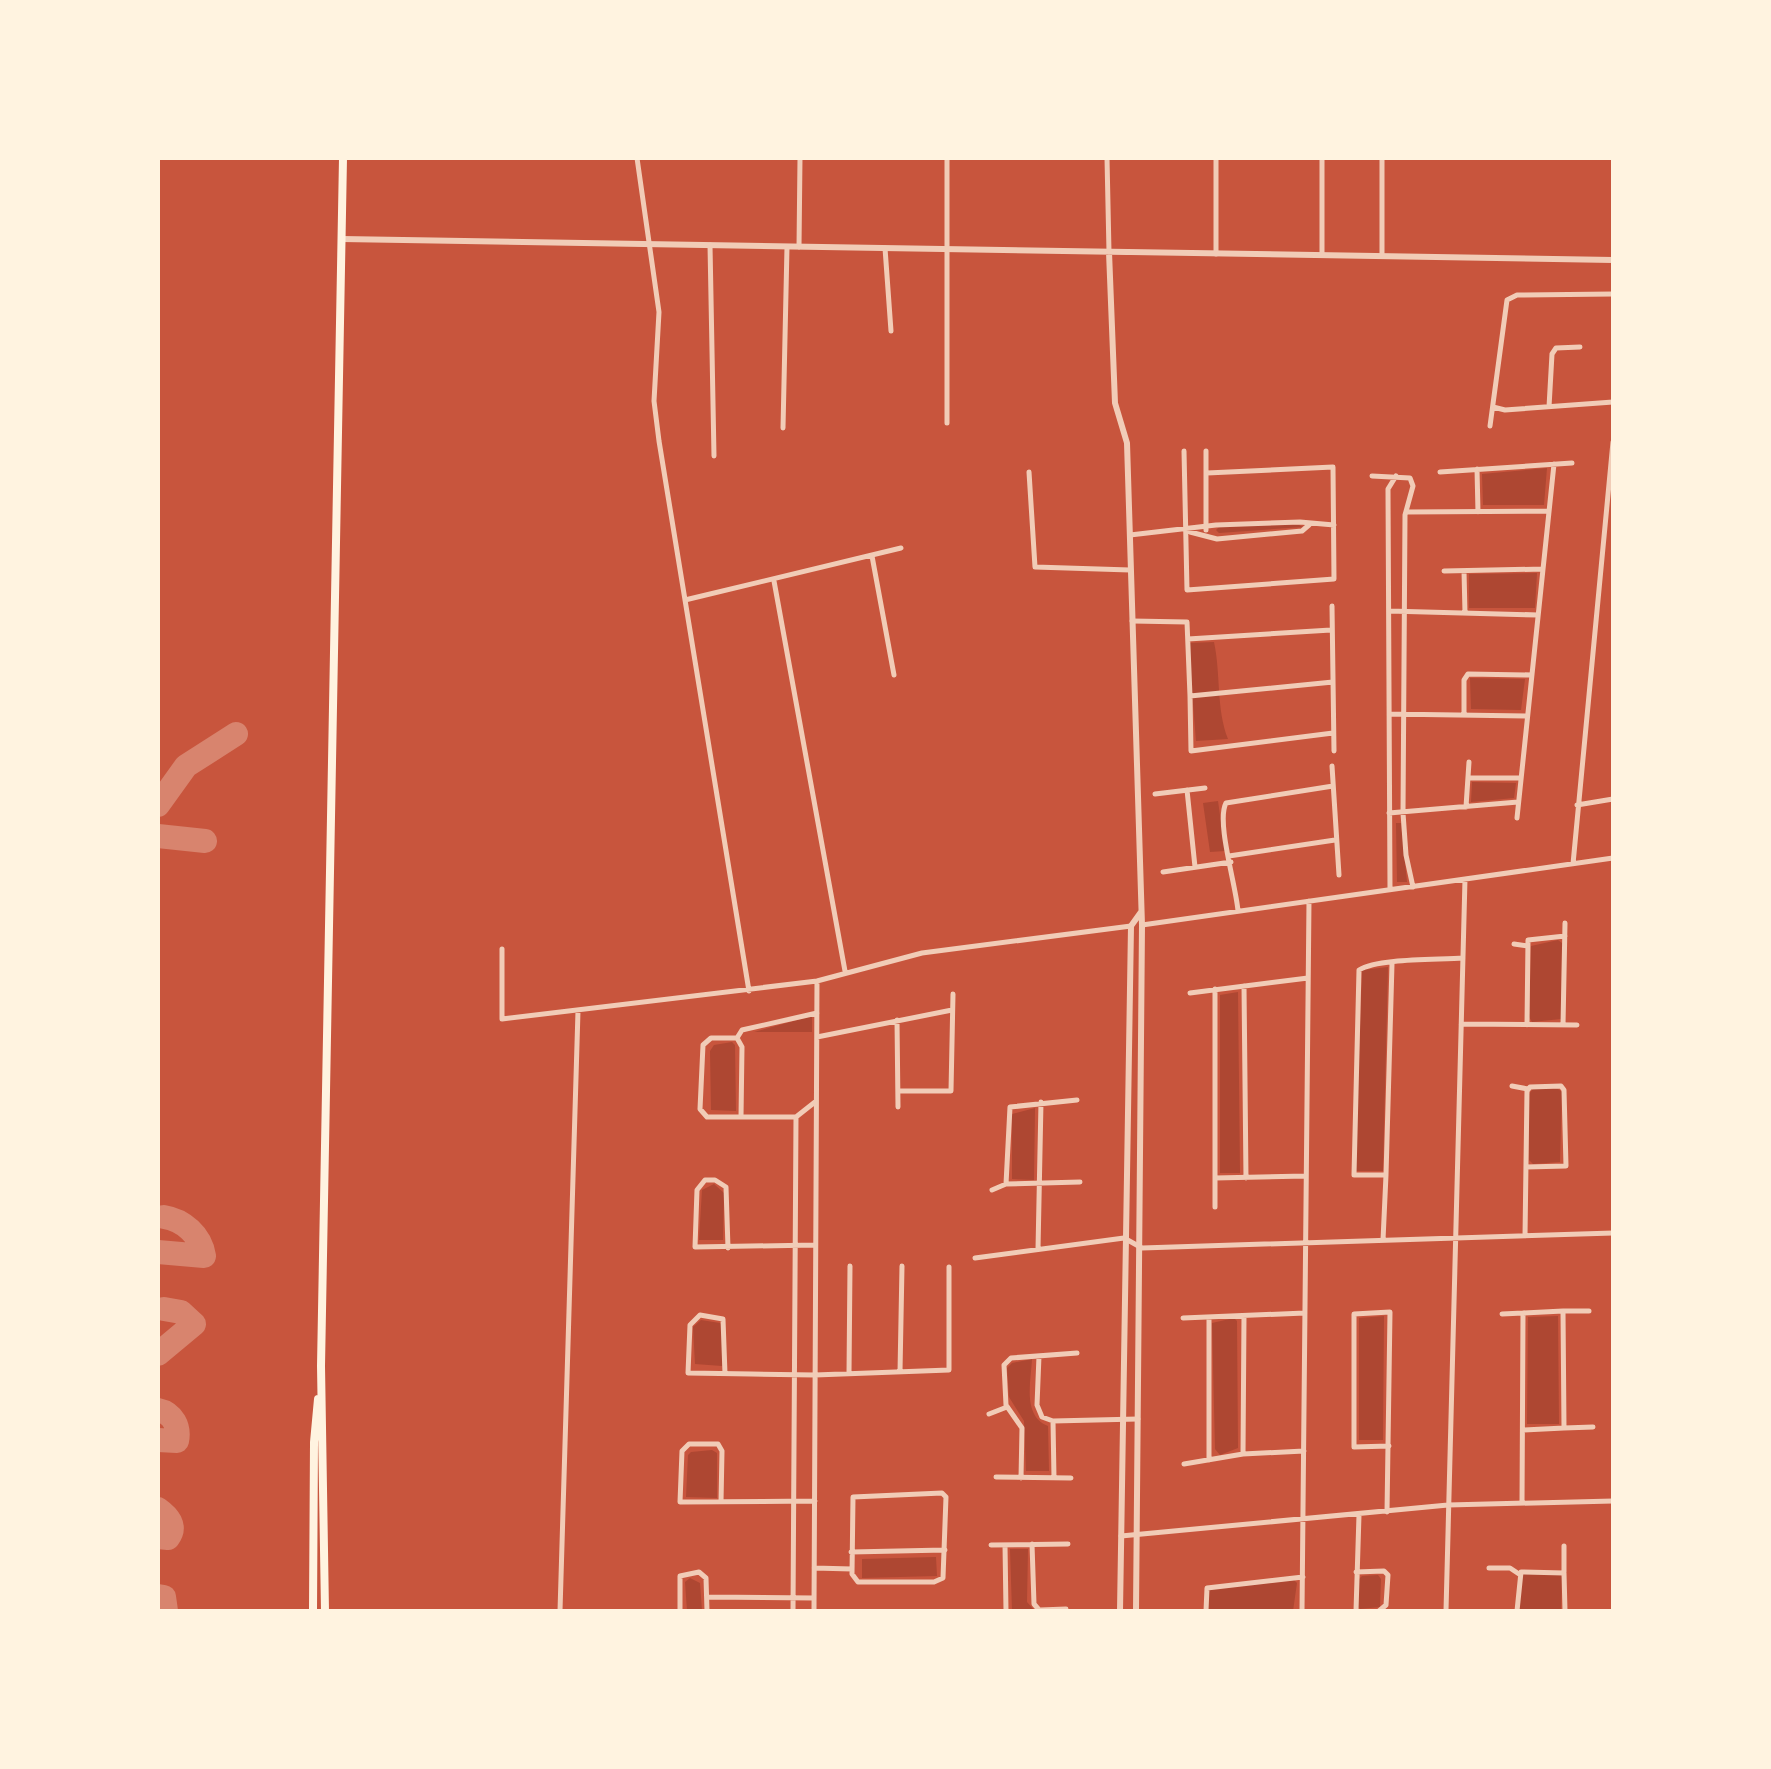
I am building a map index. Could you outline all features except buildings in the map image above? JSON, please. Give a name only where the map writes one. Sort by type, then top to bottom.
[{"type":"main road","points":[[325,1611],[321,1366],[331,647],[343,158]]},
{"type":"main road","points":[[313,1611],[314,1442],[321,1366]]},
{"type":"street","points":[[637,158],[659,312],[654,401],[749,991]]},
{"type":"street","points":[[799,247],[800,158]]},
{"type":"street","points":[[947,158],[947,423]]},
{"type":"street","points":[[1107,158],[1115,403],[1127,443],[1142,925],[1142,1248],[1136,1611]]},
{"type":"street","points":[[1216,158],[1216,254]]},
{"type":"street","points":[[1322,158],[1322,255]]},
{"type":"street","points":[[1382,158],[1382,256]]},
{"type":"street","points":[[342,239],[1613,260]]},
{"type":"street","points":[[710,245],[714,456]]},
{"type":"street","points":[[783,428],[787,247]]},
{"type":"street","points":[[885,248],[891,331]]},
{"type":"street","points":[[1490,426],[1507,300],[1517,295],[1613,294]]},
{"type":"street","points":[[1549,407],[1552,354],[1556,348],[1580,347]]},
{"type":"street","points":[[1493,407],[1505,410],[1613,402]]},
{"type":"street","points":[[1573,864],[1613,442]]},
{"type":"street","points":[[1184,451],[1187,590],[1334,579],[1333,467],[1207,473]]},
{"type":"street","points":[[1206,451],[1207,536]]},
{"type":"street","points":[[1611,459],[1613,474]]},
{"type":"street","points":[[1440,472],[1572,463]]},
{"type":"street","points":[[1517,818],[1554,464]]},
{"type":"street","points":[[1477,469],[1478,512]]},
{"type":"street","points":[[1029,472],[1035,567],[1130,570]]},
{"type":"street","points":[[1372,476],[1410,478],[1413,486],[1406,512],[1403,715],[1403,813],[1406,855],[1413,887]]},
{"type":"street","points":[[1390,890],[1388,489],[1396,476]]},
{"type":"street","points":[[1406,512],[1549,511]]},
{"type":"street","points":[[1605,515],[1613,511]]},
{"type":"street","points":[[1130,535],[1300,522],[1334,525]]},
{"type":"street","points":[[1185,531],[1217,539],[1302,531],[1309,525]]},
{"type":"street","points":[[685,600],[901,548]]},
{"type":"street","points":[[872,556],[894,675]]},
{"type":"street","points":[[1444,571],[1543,569]]},
{"type":"street","points":[[1464,571],[1465,613]]},
{"type":"street","points":[[774,581],[845,971]]},
{"type":"street","points":[[1332,606],[1334,751]]},
{"type":"street","points":[[1389,611],[1538,615]]},
{"type":"street","points":[[1132,621],[1187,622],[1191,751],[1333,733]]},
{"type":"street","points":[[1188,639],[1331,630]]},
{"type":"street","points":[[1464,715],[1464,680],[1468,674],[1532,675]]},
{"type":"street","points":[[1190,696],[1333,682]]},
{"type":"street","points":[[1389,714],[1527,716]]},
{"type":"street","points":[[1466,807],[1469,762]]},
{"type":"street","points":[[1332,766],[1339,875]]},
{"type":"street","points":[[1468,778],[1521,778]]},
{"type":"street","points":[[1238,911],[1223,833],[1226,803],[1333,786]]},
{"type":"street","points":[[1155,794],[1205,788]]},
{"type":"street","points":[[1187,790],[1195,867]]},
{"type":"street","points":[[1577,805],[1613,799]]},
{"type":"street","points":[[1389,813],[1518,802]]},
{"type":"street","points":[[1163,872],[1335,840]]},
{"type":"street","points":[[502,949],[502,1019],[749,991],[817,981],[845,971],[937,950],[1142,925],[1613,858]]},
{"type":"street","points":[[1446,1611],[1465,879]]},
{"type":"street","points":[[1302,1611],[1309,901]]},
{"type":"street","points":[[1120,1611],[1131,926],[1141,912]]},
{"type":"street","points":[[1563,1025],[1565,923]]},
{"type":"street","points":[[1514,944],[1565,936]]},
{"type":"street","points":[[1527,1025],[1528,943]]},
{"type":"street","points":[[1386,1175],[1354,1175],[1359,970],[1364,967],[1463,958]]},
{"type":"street","points":[[1383,1240],[1392,964]]},
{"type":"street","points":[[1190,993],[1308,978]]},
{"type":"street","points":[[814,1611],[817,981]]},
{"type":"street","points":[[1244,986],[1246,1178]]},
{"type":"street","points":[[1215,989],[1215,1207]]},
{"type":"street","points":[[898,1091],[951,1091],[953,994]]},
{"type":"street","points":[[817,1037],[952,1010]]},
{"type":"street","points":[[560,1611],[578,1011]]},
{"type":"street","points":[[737,1038],[742,1030],[817,1013]]},
{"type":"street","points":[[897,1020],[898,1107]]},
{"type":"street","points":[[1461,1024],[1577,1025]]},
{"type":"street","points":[[737,1038],[711,1038],[703,1045],[700,1109],[707,1117],[796,1117],[816,1101]]},
{"type":"street","points":[[737,1038],[742,1047],[741,1117]]},
{"type":"street","points":[[1512,1086],[1561,1086],[1564,1090],[1566,1166],[1526,1167]]},
{"type":"street","points":[[1525,1236],[1529,1088]]},
{"type":"street","points":[[1006,1184],[1007,1111],[1013,1104],[1077,1100]]},
{"type":"street","points":[[1038,1249],[1041,1102]]},
{"type":"street","points":[[793,1611],[796,1117]]},
{"type":"street","points":[[1215,1178],[1306,1176]]},
{"type":"street","points":[[728,1248],[726,1187],[715,1180],[705,1180],[697,1190],[695,1247],[728,1248],[815,1245]]},
{"type":"street","points":[[992,1190],[1006,1184],[1080,1182]]},
{"type":"street","points":[[975,1258],[1124,1238],[1142,1248],[1613,1233]]},
{"type":"street","points":[[849,1374],[850,1266]]},
{"type":"street","points":[[900,1372],[902,1266]]},
{"type":"street","points":[[725,1374],[723,1319],[700,1315],[690,1325],[688,1373],[725,1374],[815,1375],[949,1370],[949,1267]]},
{"type":"street","points":[[1563,1311],[1564,1428]]},
{"type":"street","points":[[1502,1314],[1589,1311]]},
{"type":"street","points":[[1387,1512],[1389,1446],[1390,1312],[1354,1314],[1354,1447],[1389,1446]]},
{"type":"street","points":[[1183,1318],[1305,1313]]},
{"type":"street","points":[[1522,1503],[1523,1313]]},
{"type":"street","points":[[1243,1454],[1244,1316]]},
{"type":"street","points":[[1209,1317],[1209,1460]]},
{"type":"street","points":[[1021,1478],[1022,1428],[1003,1396],[1004,1365],[1011,1358],[1077,1353]]},
{"type":"street","points":[[1039,1356],[1037,1405],[1042,1417],[1053,1421],[1138,1419]]},
{"type":"street","points":[[989,1414],[1007,1406]]},
{"type":"street","points":[[1053,1421],[1054,1478]]},
{"type":"street","points":[[1523,1430],[1593,1427]]},
{"type":"street","points":[[721,1502],[722,1451],[718,1444],[689,1444],[682,1451],[680,1502],[721,1502],[793,1502],[815,1501]]},
{"type":"street","points":[[1184,1464],[1243,1454],[1304,1451]]},
{"type":"street","points":[[996,1477],[1071,1478]]},
{"type":"street","points":[[942,1493],[946,1497],[945,1574],[934,1582],[858,1582],[852,1569],[851,1552],[850,1501],[858,1495],[942,1493]]},
{"type":"street","points":[[1121,1536],[1448,1505],[1613,1501]]},
{"type":"street","points":[[1356,1611],[1359,1515]]},
{"type":"street","points":[[1032,1544],[1034,1604],[1039,1610],[1066,1609]]},
{"type":"street","points":[[991,1545],[1068,1544]]},
{"type":"street","points":[[1005,1545],[1006,1611]]},
{"type":"street","points":[[1564,1546],[1565,1611]]},
{"type":"street","points":[[851,1552],[945,1550]]},
{"type":"street","points":[[814,1568],[852,1569]]},
{"type":"street","points":[[1489,1568],[1510,1568],[1519,1574]]},
{"type":"street","points":[[1356,1572],[1384,1571],[1388,1575],[1386,1605],[1379,1611]]},
{"type":"street","points":[[1519,1574],[1524,1571],[1564,1573]]},
{"type":"street","points":[[680,1611],[680,1576],[699,1572],[706,1578],[707,1611]]},
{"type":"street","points":[[1517,1611],[1519,1574]]},
{"type":"street","points":[[1206,1611],[1207,1588],[1303,1577]]},
{"type":"street","points":[[707,1597],[814,1598]]},
{"type":"shaded area","points":[[1547,468],[1544,505],[1483,505],[1482,474]]},
{"type":"shaded area","points":[[1220,526],[1303,527],[1219,533],[1216,530]]},
{"type":"shaded area","points":[[1537,573],[1535,608],[1469,608],[1469,574]]},
{"type":"shaded area","points":[[1214,642],[1222,715],[1228,739],[1196,741],[1188,643]]},
{"type":"shaded area","points":[[1470,678],[1525,679],[1521,710],[1471,709]]},
{"type":"shaded area","points":[[1472,782],[1516,783],[1514,798],[1471,802]]},
{"type":"shaded area","points":[[1218,801],[1225,851],[1210,852],[1203,803]]},
{"type":"shaded area","points":[[1396,823],[1401,823],[1407,882],[1397,882]]},
{"type":"shaded area","points":[[1558,940],[1562,943],[1561,1019],[1532,1022],[1529,1017],[1531,946]]},
{"type":"shaded area","points":[[1388,967],[1383,1171],[1355,1171],[1362,970]]},
{"type":"shaded area","points":[[1238,992],[1240,1173],[1220,1173],[1220,995]]},
{"type":"shaded area","points":[[812,1016],[812,1032],[754,1032]]},
{"type":"shaded area","points":[[732,1042],[735,1045],[736,1111],[711,1110],[710,1051],[714,1045]]},
{"type":"shaded area","points":[[1533,1089],[1558,1089],[1562,1092],[1560,1162],[1533,1164],[1529,1160],[1529,1094]]},
{"type":"shaded area","points":[[1035,1108],[1034,1180],[1012,1179],[1012,1114]]},
{"type":"shaded area","points":[[714,1184],[724,1193],[723,1240],[699,1240],[702,1190]]},
{"type":"shaded area","points":[[1384,1316],[1383,1440],[1359,1440],[1359,1318]]},
{"type":"shaded area","points":[[1558,1316],[1559,1424],[1527,1424],[1528,1317]]},
{"type":"shaded area","points":[[1234,1318],[1237,1321],[1238,1448],[1220,1455],[1215,1449],[1212,1323]]},
{"type":"shaded area","points":[[701,1320],[722,1326],[722,1366],[695,1364],[693,1327]]},
{"type":"shaded area","points":[[1032,1359],[1031,1406],[1034,1414],[1048,1426],[1049,1471],[1026,1471],[1024,1421],[1009,1397],[1007,1368],[1012,1363]]},
{"type":"shaded area","points":[[712,1450],[717,1453],[717,1498],[686,1497],[688,1455]]},
{"type":"shaded area","points":[[1010,1549],[1028,1549],[1027,1602],[1035,1611],[1012,1611]]},
{"type":"shaded area","points":[[936,1557],[937,1576],[862,1578],[862,1559]]},
{"type":"shaded area","points":[[1524,1572],[1559,1573],[1562,1577],[1561,1611],[1519,1611],[1520,1576]]},
{"type":"shaded area","points":[[1378,1575],[1381,1579],[1380,1607],[1360,1609],[1356,1605],[1357,1581],[1362,1576]]},
{"type":"shaded area","points":[[690,1578],[700,1583],[702,1611],[687,1611],[685,1582]]},
{"type":"shaded area","points":[[1294,1580],[1297,1583],[1293,1611],[1208,1611],[1208,1590]]},
{"type":"taxiway","points":[[158,805],[186,766],[236,734]]},
{"type":"taxiway","points":[[158,836],[205,841]]},
{"type":"taxiway","points":[[158,1252],[204,1256],[199,1241],[190,1230],[178,1221],[164,1217]]},
{"type":"taxiway","points":[[158,1354],[194,1324],[181,1312],[164,1309]]},
{"type":"taxiway","points":[[158,1410],[171,1417],[178,1436],[177,1441],[158,1440]]},
{"type":"taxiway","points":[[158,1509],[168,1518],[172,1529],[168,1538],[158,1537]]},
{"type":"taxiway","points":[[158,1596],[164,1597],[166,1611]]}]
